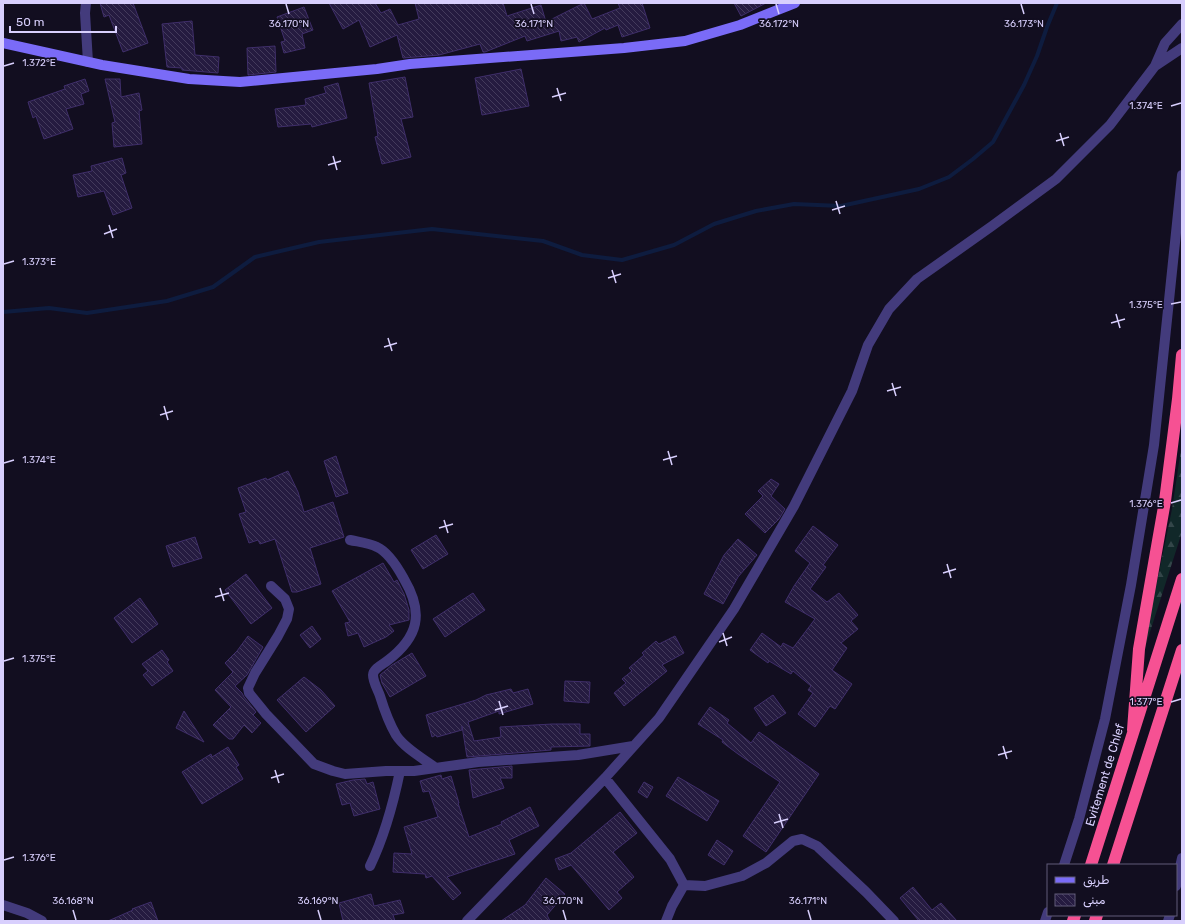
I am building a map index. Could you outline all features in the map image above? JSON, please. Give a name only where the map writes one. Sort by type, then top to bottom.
[{"type":"highway","points":[[1134,730],[1139,649],[1165,501],[1182,356]]},
{"type":"highway","name":"Evitement de Chlef","points":[[1091,864],[1182,579]]},
{"type":"highway","points":[[1113,864],[1179,665],[1182,650]]},
{"type":"main road","points":[[3,43],[88,62],[189,79],[240,82],[377,69],[410,64],[624,48],[685,41],[740,25],[795,3]]},
{"type":"street","points":[[86,3],[85,13],[88,62]]},
{"type":"street","points":[[467,921],[605,778],[659,718],[734,609],[794,506],[852,391],[868,345],[889,309],[917,279],[1056,179],[1110,125],[1155,66],[1165,43],[1182,24]]},
{"type":"street","points":[[1155,66],[1182,48]]},
{"type":"street","points":[[1064,864],[1079,819],[1105,719],[1131,585],[1154,445],[1182,175]]},
{"type":"street","points":[[350,540],[378,547],[396,564],[412,593],[416,610],[415,623],[411,635],[405,645],[396,654],[375,670],[373,677],[396,735],[405,745],[436,768]]},
{"type":"street","points":[[271,586],[285,599],[289,609],[287,619],[248,688],[252,699],[314,764],[345,774],[414,771],[478,762],[578,755],[633,746]]},
{"type":"street","points":[[370,866],[391,813],[400,771]]},
{"type":"street","points":[[605,778],[670,859],[684,885]]},
{"type":"street","points":[[684,885],[705,886],[742,876],[766,863],[793,841],[802,839],[817,846],[866,892],[894,921]]},
{"type":"street","points":[[1177,881],[1182,858]]},
{"type":"street","points":[[666,921],[672,906],[684,885]]},
{"type":"street","points":[[3,906],[27,913],[42,921]]},
{"type":"green space","points":[[1182,443],[1182,532],[1141,660],[1172,509]]},
{"type":"building","points":[[100,3],[133,3],[148,43],[123,52],[109,15],[104,17]]},
{"type":"building","points":[[329,3],[375,3],[381,13],[390,9],[398,25],[419,19],[415,3],[503,3],[507,16],[541,5],[546,22],[584,3],[592,19],[620,8],[618,3],[642,3],[650,28],[622,37],[618,25],[606,30],[605,28],[579,42],[577,37],[561,41],[559,31],[527,41],[525,36],[485,52],[483,52],[480,44],[439,55],[403,58],[397,35],[370,47],[359,20],[343,29]]},
{"type":"building","points":[[734,3],[766,3],[741,16]]},
{"type":"building","points":[[304,7],[313,30],[302,34],[305,48],[284,53],[281,42],[285,41],[277,17]]},
{"type":"building","points":[[192,21],[195,55],[219,57],[218,73],[182,70],[182,68],[167,67],[162,24]]},
{"type":"building","points":[[275,46],[276,72],[248,75],[247,48]]},
{"type":"building","points":[[521,69],[529,106],[482,115],[475,78]]},
{"type":"building","points":[[405,77],[413,117],[401,119],[411,157],[382,164],[375,137],[378,136],[369,83]]},
{"type":"building","points":[[85,79],[89,91],[81,94],[84,104],[66,109],[73,129],[44,139],[36,116],[33,118],[28,102],[65,89],[64,86]]},
{"type":"building","points":[[105,79],[120,79],[121,97],[139,93],[142,110],[139,111],[142,144],[114,147],[112,123],[115,122]]},
{"type":"building","points":[[338,83],[347,118],[312,127],[311,124],[278,127],[275,109],[306,105],[305,99],[326,93],[324,87]]},
{"type":"building","points":[[122,158],[126,173],[121,175],[132,208],[113,215],[104,191],[78,197],[73,175],[92,171],[91,166]]},
{"type":"building","points":[[336,456],[348,493],[336,497],[324,461]]},
{"type":"building","points":[[288,471],[298,492],[304,512],[333,502],[344,537],[310,548],[321,584],[297,592],[292,592],[275,539],[260,544],[258,540],[249,543],[239,514],[246,512],[238,488],[266,478],[267,480]]},
{"type":"building","points":[[771,479],[779,484],[771,496],[785,509],[779,519],[765,533],[745,514],[763,496],[758,491]]},
{"type":"building","points":[[813,526],[838,545],[823,565],[826,567],[810,589],[827,602],[839,593],[858,615],[851,621],[858,629],[841,643],[847,648],[832,670],[852,684],[835,709],[830,706],[815,727],[798,714],[813,693],[808,690],[811,686],[793,671],[791,674],[769,661],[768,663],[750,650],[762,633],[781,647],[783,643],[793,648],[815,619],[785,602],[810,563],[795,551]]},
{"type":"building","points":[[436,535],[448,554],[423,569],[411,550]]},
{"type":"building","points":[[195,537],[202,558],[173,567],[166,546]]},
{"type":"building","points":[[738,539],[757,555],[738,577],[723,604],[704,594],[724,555]]},
{"type":"building","points":[[383,563],[394,582],[397,580],[404,594],[409,610],[409,620],[389,625],[394,631],[386,637],[364,647],[358,633],[348,636],[345,623],[350,622],[332,591]]},
{"type":"building","points":[[246,574],[272,608],[251,624],[225,590]]},
{"type":"building","points":[[473,593],[485,610],[445,637],[433,619]]},
{"type":"building","points":[[140,598],[158,624],[132,643],[114,618]]},
{"type":"building","points":[[312,626],[321,639],[310,648],[300,635]]},
{"type":"building","points":[[248,636],[263,647],[247,675],[235,686],[256,712],[253,715],[261,723],[252,733],[244,725],[233,739],[229,739],[213,725],[231,707],[215,690],[233,672],[225,663],[237,651]]},
{"type":"building","points":[[675,636],[684,653],[662,665],[667,671],[624,706],[614,693],[626,683],[622,679],[632,671],[629,668],[644,655],[642,653],[656,641],[659,644]]},
{"type":"building","points":[[162,650],[169,660],[167,662],[173,671],[152,686],[143,675],[148,671],[142,664]]},
{"type":"building","points":[[412,653],[426,676],[390,697],[382,683],[380,675],[392,665]]},
{"type":"building","points":[[304,677],[321,690],[335,706],[306,732],[277,700]]},
{"type":"building","points":[[565,681],[590,682],[589,703],[564,701]]},
{"type":"building","points":[[511,689],[513,693],[528,689],[533,704],[499,714],[499,711],[468,722],[474,741],[501,737],[500,727],[580,724],[580,734],[590,734],[590,746],[551,747],[551,750],[467,757],[462,726],[462,730],[432,737],[426,715],[476,700],[486,695]]},
{"type":"building","points":[[773,695],[786,713],[766,726],[754,708]]},
{"type":"building","points":[[710,707],[729,720],[727,723],[751,743],[759,732],[819,774],[766,852],[743,836],[780,782],[738,754],[722,742],[723,740],[698,724]]},
{"type":"building","points":[[184,711],[204,742],[176,728]]},
{"type":"building","points":[[228,747],[239,765],[236,767],[243,779],[202,804],[182,772],[211,754],[212,757]]},
{"type":"building","points":[[512,766],[512,778],[500,778],[504,788],[473,798],[469,770]]},
{"type":"building","points":[[441,775],[442,779],[451,776],[469,837],[502,824],[501,822],[530,807],[539,826],[509,840],[515,854],[447,877],[461,893],[453,900],[432,876],[426,878],[425,874],[393,872],[394,853],[412,854],[404,827],[438,817],[429,791],[423,792],[420,781]]},
{"type":"building","points":[[678,777],[719,801],[707,821],[666,796]]},
{"type":"building","points":[[365,779],[367,784],[373,782],[380,809],[354,816],[350,803],[342,805],[336,784]]},
{"type":"building","points":[[644,782],[653,787],[647,798],[638,792]]},
{"type":"building","points":[[620,812],[637,833],[613,852],[634,877],[617,892],[622,898],[609,910],[571,865],[559,870],[555,859],[571,853]]},
{"type":"building","points":[[717,840],[733,851],[724,865],[708,855]]},
{"type":"building","points":[[546,878],[565,894],[547,915],[550,921],[501,921],[525,905]]},
{"type":"building","points":[[913,887],[932,910],[941,903],[957,921],[919,921],[900,898]]},
{"type":"building","points":[[371,894],[374,906],[400,900],[404,913],[393,915],[395,921],[343,921],[339,903]]},
{"type":"building","points":[[151,902],[158,921],[108,921],[133,910],[132,909]]},
{"type":"waterway","points":[[3,312],[49,308],[87,313],[167,301],[213,287],[255,257],[319,242],[432,229],[543,241],[582,255],[622,260],[674,245],[714,224],[756,211],[794,204],[841,206],[919,189],[949,177],[993,142],[1024,85],[1037,56],[1057,3]]}]
